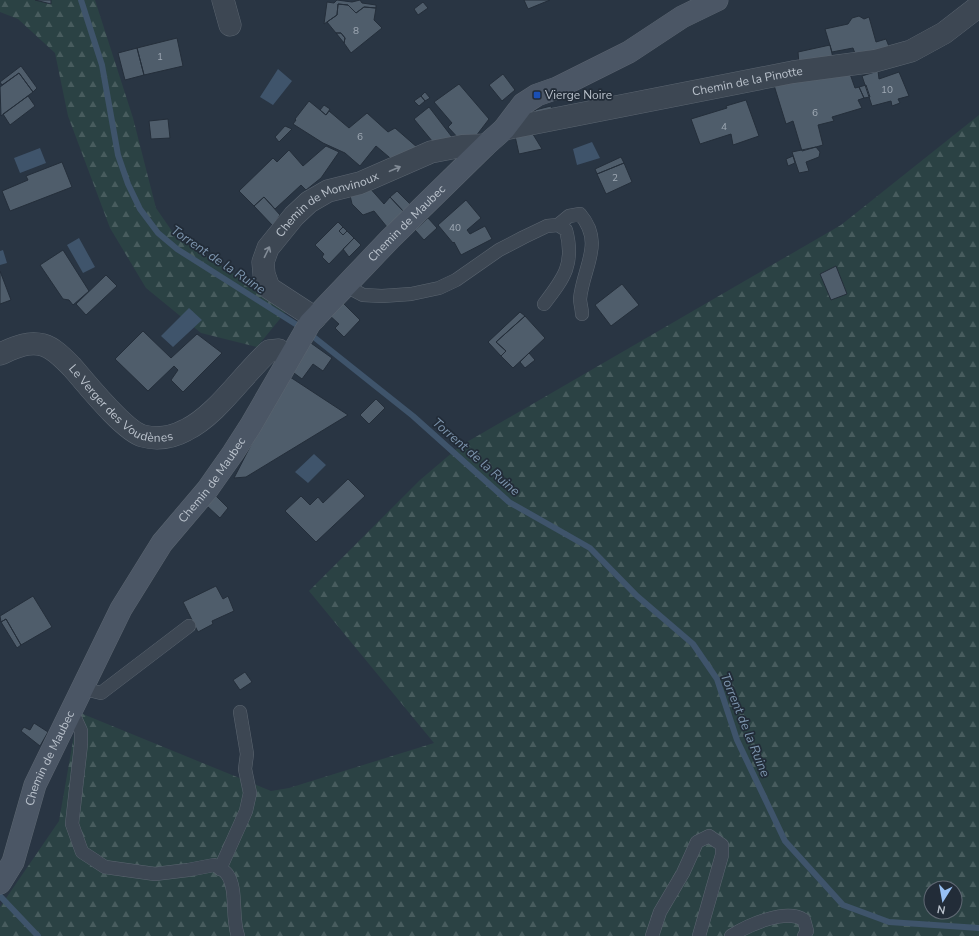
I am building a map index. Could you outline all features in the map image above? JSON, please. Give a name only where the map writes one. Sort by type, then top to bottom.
[{"type":"street","points":[[223,0],[230,25]]},
{"type":"street","name":"Chemin de Maubec","points":[[3,880],[13,862],[35,785],[121,609],[162,543],[207,490],[251,425],[301,336],[315,318],[486,145],[504,129],[523,104],[629,52],[682,17],[717,0]]},
{"type":"street","name":"Chemin de la Pinotte","points":[[504,129],[793,72],[875,62],[911,51],[944,33],[979,6]]},
{"type":"street","name":"Chemin de Monvinoux","points":[[315,318],[270,288],[264,274],[263,262],[268,248],[294,216],[309,202],[328,191],[360,183],[431,152],[462,146],[486,145]]},
{"type":"street","name":"Le Verger des Voudènes","points":[[0,354],[24,344],[45,345],[66,362],[125,425],[141,436],[157,438],[173,436],[188,429],[217,406],[269,351],[279,350],[288,358]]},
{"type":"lane","points":[[346,286],[362,295],[382,296],[411,294],[439,288],[456,280],[499,250],[524,236],[547,226],[558,225],[569,216],[580,214],[587,222],[592,236],[591,256],[580,299],[582,314]]},
{"type":"lane","points":[[544,304],[562,281],[569,262],[571,246],[566,230],[558,225]]},
{"type":"lane","points":[[84,683],[93,691],[101,693],[189,626]]},
{"type":"lane","points":[[71,709],[81,730],[81,744],[72,824],[82,852],[105,867],[155,874],[214,865],[227,873],[232,888],[234,925],[238,936]]},
{"type":"lane","points":[[220,869],[246,811],[250,793],[245,769],[247,754],[240,712]]},
{"type":"lane","points":[[652,936],[660,912],[683,873],[697,842],[710,836],[722,845],[722,855],[699,936]]},
{"type":"lane","points":[[731,936],[748,926],[780,917],[797,915],[804,920],[807,931],[804,936]]},
{"type":"green space","points":[[0,0],[95,0],[133,118],[156,208],[176,237],[288,309],[257,347],[201,333],[146,288],[110,228],[68,116],[55,53],[18,19],[0,12]]},
{"type":"green space","points":[[979,115],[979,936],[706,936],[703,934],[702,936],[0,936],[0,907],[59,821],[78,712],[271,791],[289,788],[434,743],[309,591],[420,480],[460,446],[841,225]]},
{"type":"water","points":[[278,69],[292,81],[273,105],[260,97]]},
{"type":"water","points":[[592,142],[600,158],[577,165],[573,149]]},
{"type":"water","points":[[40,148],[46,163],[20,173],[14,158]]},
{"type":"water","points":[[79,238],[95,267],[83,273],[67,245]]},
{"type":"water","points":[[3,250],[7,263],[0,265],[0,251]]},
{"type":"water","points":[[189,308],[202,320],[173,347],[161,336]]},
{"type":"water","points":[[314,454],[326,465],[308,483],[295,472]]},
{"type":"building","points":[[35,0],[51,0],[51,4]]},
{"type":"building","points":[[337,0],[352,2],[360,0],[362,3],[376,5],[376,8],[364,7],[356,13],[348,5],[338,4],[337,15],[324,24],[327,2],[334,3]]},
{"type":"building","points":[[524,0],[550,0],[528,9]]},
{"type":"building","points":[[423,2],[428,8],[418,15],[414,9]]},
{"type":"building","points":[[338,4],[348,5],[356,13],[364,7],[376,8],[374,20],[382,28],[351,53],[344,43],[345,38],[341,33],[336,33],[327,22],[337,15]]},
{"type":"building","points":[[859,16],[864,19],[869,17],[876,42],[886,39],[890,49],[857,59],[853,48],[832,52],[825,29],[848,24],[852,18]]},
{"type":"building","points":[[336,33],[341,33],[345,38],[344,43]]},
{"type":"building","points":[[177,38],[183,66],[144,75],[137,48]]},
{"type":"building","points":[[830,45],[833,58],[799,64],[798,52]]},
{"type":"building","points":[[137,48],[144,75],[125,80],[118,53]]},
{"type":"building","points":[[21,66],[37,88],[33,92],[19,73],[2,85],[0,82]]},
{"type":"building","points":[[849,71],[855,88],[859,87],[864,98],[858,100],[862,108],[832,117],[834,121],[818,125],[823,145],[802,151],[793,121],[786,124],[773,82]]},
{"type":"building","points":[[878,71],[879,79],[899,72],[909,96],[898,99],[900,103],[892,106],[891,101],[872,106],[862,76]]},
{"type":"building","points":[[19,73],[33,92],[1,116],[0,87]]},
{"type":"building","points":[[503,74],[515,90],[502,101],[489,85]]},
{"type":"building","points":[[459,84],[489,119],[476,136],[460,140],[448,127],[452,123],[434,102]]},
{"type":"building","points":[[866,85],[870,97],[864,98],[859,87]]},
{"type":"building","points":[[425,92],[430,98],[425,101],[421,96]]},
{"type":"building","points":[[28,96],[35,106],[10,125],[3,114]]},
{"type":"building","points":[[421,96],[425,101],[419,106],[414,101]]},
{"type":"building","points":[[746,100],[759,136],[733,145],[731,134],[700,144],[691,119],[727,108],[726,106]]},
{"type":"building","points":[[309,101],[326,115],[329,111],[349,128],[367,113],[388,132],[395,128],[418,148],[396,163],[376,146],[360,166],[345,153],[323,143],[293,124],[296,120],[295,119]]},
{"type":"building","points":[[324,105],[330,109],[326,115],[320,110]]},
{"type":"building","points":[[551,106],[553,115],[537,118],[535,110]]},
{"type":"building","points":[[429,107],[455,141],[437,147],[414,119]]},
{"type":"building","points":[[168,119],[170,138],[151,139],[149,121]]},
{"type":"building","points":[[285,126],[292,129],[279,142],[275,137]]},
{"type":"building","points":[[531,131],[542,149],[519,154],[515,136]]},
{"type":"building","points":[[326,146],[339,152],[321,178],[306,190],[301,185],[275,209],[264,197],[254,206],[239,191],[273,158],[277,162],[289,150],[303,166]]},
{"type":"building","points":[[816,147],[820,152],[819,157],[806,162],[809,171],[799,173],[792,152]]},
{"type":"building","points":[[793,156],[795,163],[788,166],[786,159]]},
{"type":"building","points":[[621,157],[624,163],[597,174],[595,169]]},
{"type":"building","points":[[62,162],[72,187],[10,211],[2,191],[28,180],[26,176]]},
{"type":"building","points":[[624,163],[632,182],[606,194],[597,174]]},
{"type":"building","points":[[368,186],[384,204],[390,197],[403,211],[387,227],[374,211],[363,215],[352,204],[349,191]]},
{"type":"building","points":[[397,191],[410,204],[403,211],[390,197]]},
{"type":"building","points":[[264,197],[280,215],[273,226],[254,206]]},
{"type":"building","points":[[466,200],[481,218],[467,230],[470,234],[485,226],[492,239],[461,255],[454,242],[453,243],[438,225]]},
{"type":"building","points":[[428,218],[437,228],[424,240],[415,230]]},
{"type":"building","points":[[338,222],[343,227],[339,231],[343,235],[347,231],[354,238],[329,264],[322,257],[324,254],[315,245]]},
{"type":"building","points":[[343,227],[347,231],[343,235],[339,231]]},
{"type":"building","points":[[354,238],[361,245],[349,257],[343,249]]},
{"type":"building","points":[[63,250],[89,291],[73,305],[69,300],[63,299],[40,265]]},
{"type":"building","points":[[836,266],[847,294],[831,300],[820,274]]},
{"type":"building","points":[[0,271],[11,300],[0,304]]},
{"type":"building","points":[[106,275],[117,286],[86,315],[76,304]]},
{"type":"building","points":[[622,284],[639,305],[611,326],[595,305]]},
{"type":"building","points":[[341,301],[360,320],[344,337],[335,328],[339,324],[328,314]]},
{"type":"building","points":[[520,312],[525,316],[496,342],[506,351],[501,356],[488,342]]},
{"type":"building","points":[[525,316],[545,338],[513,368],[501,356],[506,351],[496,342]]},
{"type":"building","points":[[143,331],[171,358],[197,334],[222,353],[183,392],[171,380],[178,370],[174,366],[148,391],[115,359]]},
{"type":"building","points":[[308,341],[332,358],[323,371],[313,364],[302,379],[290,370]]},
{"type":"building","points":[[529,353],[535,360],[525,368],[520,362]]},
{"type":"building","points":[[287,375],[348,415],[246,477],[234,478]]},
{"type":"building","points":[[376,399],[385,408],[369,424],[360,415]]},
{"type":"building","points":[[348,479],[365,496],[316,542],[285,511],[301,496],[310,505],[318,497],[323,503]]},
{"type":"building","points":[[216,496],[228,508],[220,518],[207,506]]},
{"type":"building","points":[[216,586],[223,599],[228,596],[234,611],[212,621],[213,624],[198,632],[183,602]]},
{"type":"building","points":[[33,596],[52,627],[21,645],[6,619],[1,622],[0,616]]},
{"type":"building","points":[[6,619],[21,645],[17,648],[1,622]]},
{"type":"building","points":[[245,672],[252,682],[240,690],[233,680]]},
{"type":"building","points":[[34,723],[48,732],[40,746],[21,731],[24,727],[30,730]]},
{"type":"waterway","name":"Torrent de la Ruine","points":[[81,0],[102,65],[118,155],[128,184],[140,209],[158,233],[177,249],[305,330],[413,416],[509,502],[590,548],[637,596],[693,644],[717,679],[737,740],[785,841],[843,905],[889,922],[979,928]]},
{"type":"waterway","points":[[0,896],[38,936]]},
{"type":"place","name":"Vierge Noire","points":[[537,95]]}]
